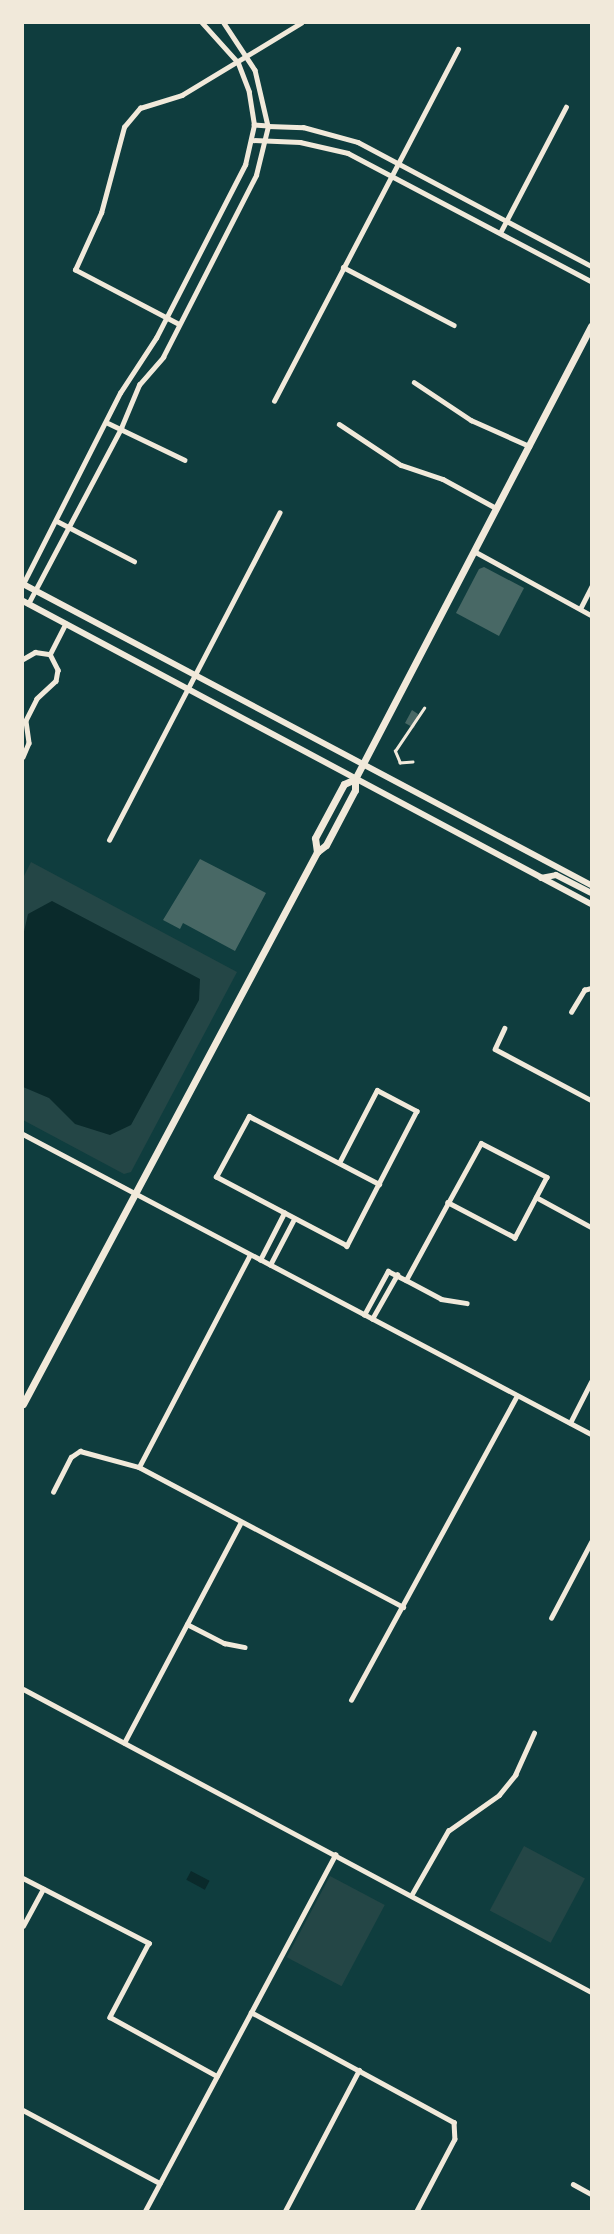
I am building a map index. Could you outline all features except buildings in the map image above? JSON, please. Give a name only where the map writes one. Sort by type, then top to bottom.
[{"type":"main road","points":[[23,1404],[25,1394],[317,852],[326,845],[355,790],[355,779],[591,326]]},
{"type":"main road","points":[[23,584],[591,885]]},
{"type":"main road","points":[[25,603],[591,904]]},
{"type":"main road","points":[[317,852],[316,838],[339,793],[344,784],[355,779]]},
{"type":"main road","points":[[541,878],[556,875],[591,893]]},
{"type":"street","points":[[23,584],[120,393],[166,317],[240,176],[254,125],[249,92],[238,62],[202,23]]},
{"type":"street","points":[[25,603],[35,590],[121,428],[139,385],[163,357],[256,175],[268,126],[261,88],[249,56],[224,23]]},
{"type":"street","points":[[178,324],[75,270],[101,213],[130,115],[182,95],[301,23]]},
{"type":"street","points":[[274,401],[458,48]]},
{"type":"street","points":[[500,233],[566,107]]},
{"type":"street","points":[[254,125],[342,136],[591,265]]},
{"type":"street","points":[[251,140],[337,149],[392,175],[591,281]]},
{"type":"street","points":[[343,267],[454,325]]},
{"type":"street","points":[[414,382],[471,420],[530,446]]},
{"type":"street","points":[[107,423],[185,460]]},
{"type":"street","points":[[339,425],[401,465],[443,479],[496,509]]},
{"type":"street","points":[[109,840],[279,513]]},
{"type":"street","points":[[56,521],[134,561]]},
{"type":"street","points":[[474,551],[591,615]]},
{"type":"street","points":[[580,608],[591,587]]},
{"type":"street","points":[[50,654],[65,624]]},
{"type":"street","points":[[23,659],[35,652],[50,654],[56,660],[57,681],[37,699],[26,721],[29,743],[23,757]]},
{"type":"street","points":[[571,1012],[584,990],[591,988]]},
{"type":"street","points":[[505,1028],[495,1049],[591,1100]]},
{"type":"street","points":[[339,1163],[377,1090],[417,1111],[347,1246],[216,1177],[248,1116],[379,1184]]},
{"type":"street","points":[[23,1134],[591,1434]]},
{"type":"street","points":[[406,1280],[448,1203],[481,1143],[547,1177],[515,1238],[448,1203]]},
{"type":"street","points":[[536,1197],[591,1227]]},
{"type":"street","points":[[260,1260],[284,1213]]},
{"type":"street","points":[[270,1265],[294,1219]]},
{"type":"street","points":[[139,1467],[250,1255]]},
{"type":"street","points":[[364,1315],[388,1271],[441,1298],[467,1303]]},
{"type":"street","points":[[372,1319],[397,1275]]},
{"type":"street","points":[[570,1423],[591,1382]]},
{"type":"street","points":[[351,1700],[517,1396]]},
{"type":"street","points":[[53,1492],[71,1457],[80,1451],[139,1467],[240,1524],[403,1606]]},
{"type":"street","points":[[124,1743],[240,1524]]},
{"type":"street","points":[[551,1618],[589,1553],[591,1542]]},
{"type":"street","points":[[187,1624],[224,1643],[245,1647]]},
{"type":"street","points":[[23,1689],[412,1894],[591,1992]]},
{"type":"street","points":[[412,1894],[448,1830],[499,1795],[516,1776],[534,1733]]},
{"type":"street","points":[[145,2211],[336,1854]]},
{"type":"street","points":[[23,1878],[149,1943],[110,2017],[216,2076]]},
{"type":"street","points":[[23,1926],[43,1889]]},
{"type":"street","points":[[251,2012],[449,2119],[457,2127],[416,2211]]},
{"type":"street","points":[[285,2211],[359,2070]]},
{"type":"street","points":[[23,2110],[160,2183]]},
{"type":"street","points":[[573,2184],[591,2194]]},
{"type":"lane","points":[[413,762],[400,763],[395,751],[424,708]]},
{"type":"shaded area","points":[[31,862],[237,972],[131,1172],[124,1174],[23,1120],[23,878]]},
{"type":"shaded area","points":[[52,901],[200,979],[199,1000],[131,1125],[110,1135],[75,1124],[49,1098],[23,1087],[23,936],[28,914]]},
{"type":"shaded area","points":[[524,1846],[585,1878],[551,1943],[490,1910]]},
{"type":"shaded area","points":[[191,1871],[210,1881],[205,1890],[186,1880]]},
{"type":"shaded area","points":[[330,1876],[385,1905],[342,1986],[287,1957]]}]
